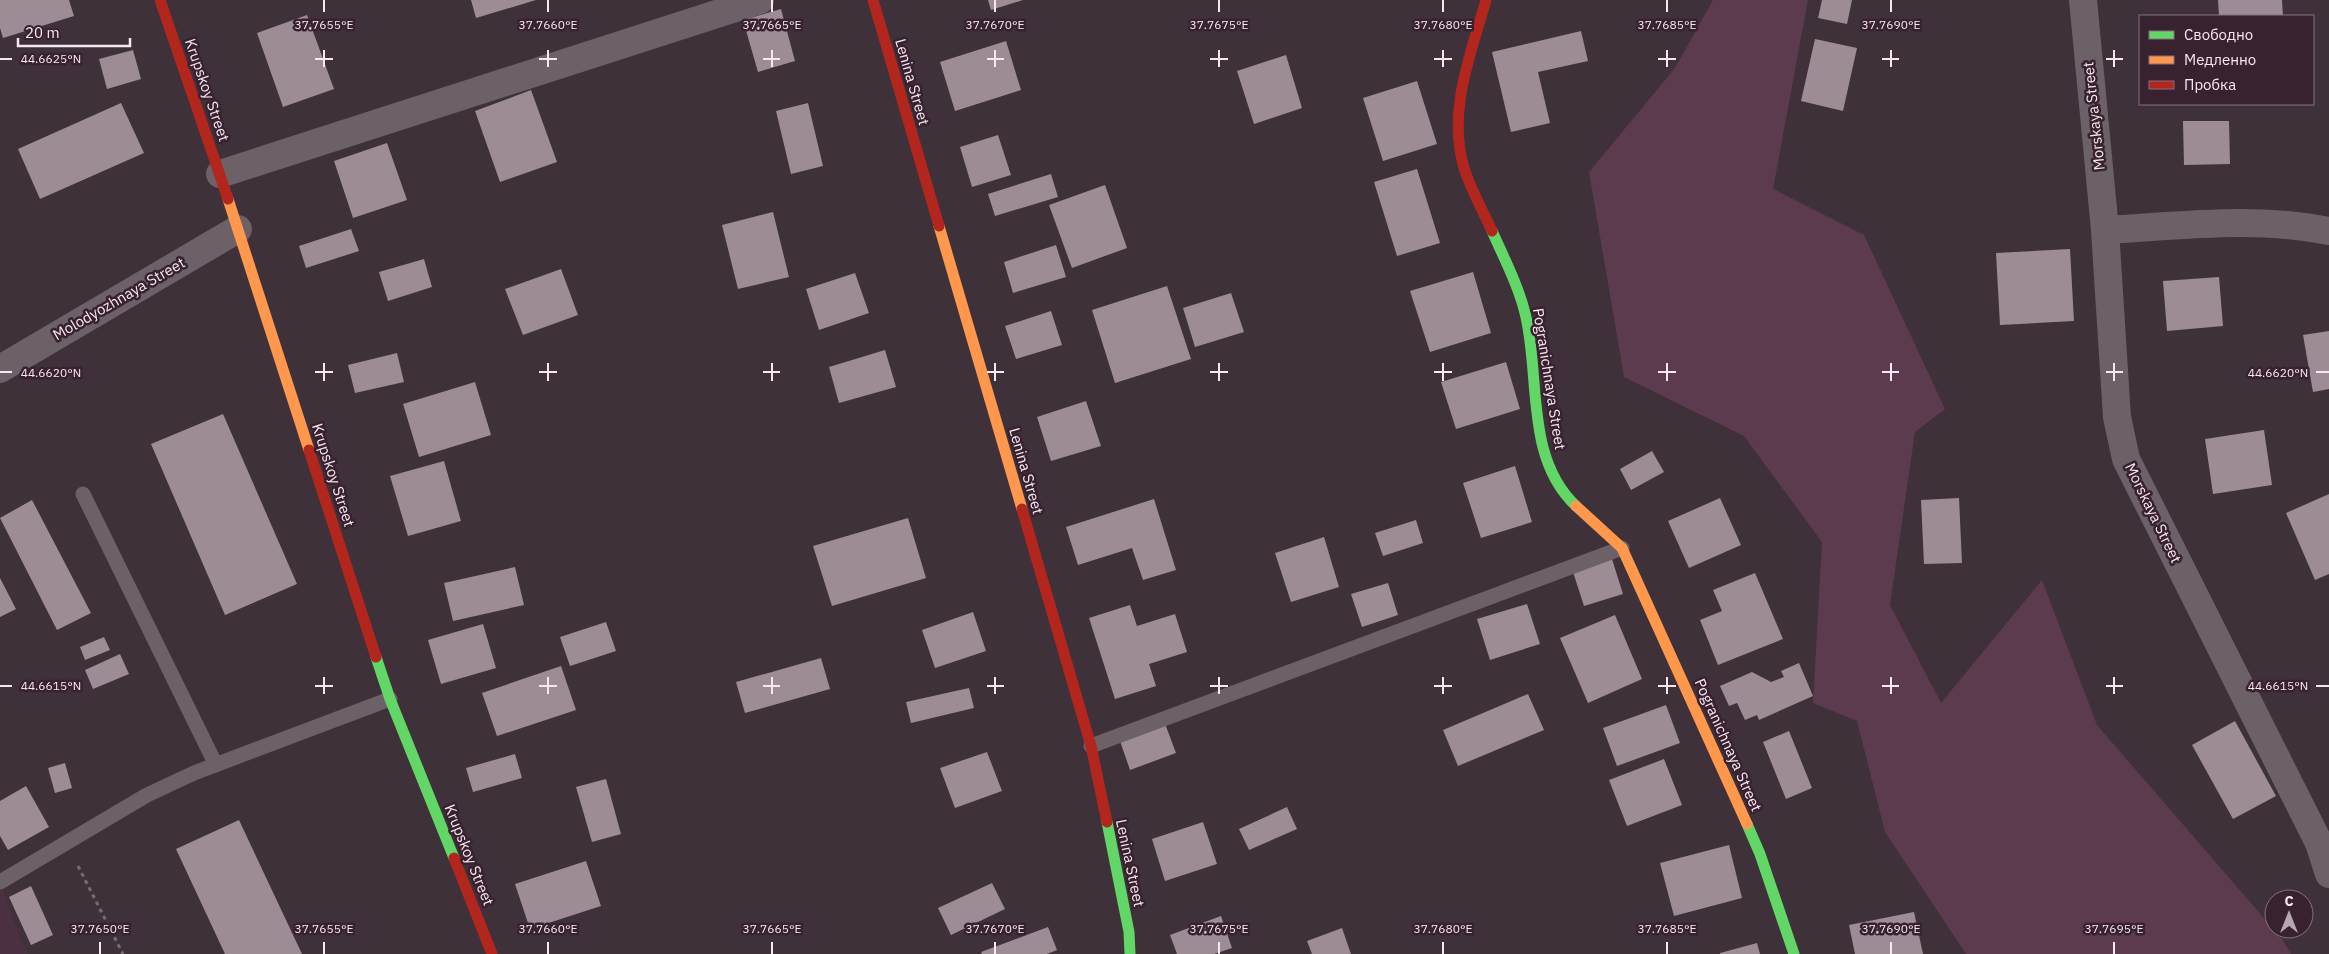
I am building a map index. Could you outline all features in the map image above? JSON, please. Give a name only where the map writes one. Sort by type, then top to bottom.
[{"type":"street","name":"Krupskoy Street","points":[[160,0],[220,174],[390,700],[492,954]]},
{"type":"street","points":[[220,174],[760,0]]},
{"type":"street","name":"Lenina Street","points":[[873,0],[1091,746],[1129,932],[1130,954]]},
{"type":"street","name":"Pogranichnaya Street","points":[[1486,0],[1459,98],[1457,129],[1464,168],[1515,284],[1525,314],[1540,440],[1550,470],[1567,497],[1622,548],[1760,854],[1794,954]]},
{"type":"street","name":"Morskaya Street","points":[[2083,0],[2105,230],[2117,417],[2126,459],[2319,843],[2329,874]]},
{"type":"street","points":[[2105,230],[2263,222],[2299,225],[2329,231]]},
{"type":"street","name":"Molodyozhnaya Street","points":[[0,369],[238,229]]},
{"type":"lane","points":[[82,494],[216,765]]},
{"type":"lane","points":[[1091,746],[1622,548]]},
{"type":"lane","points":[[0,882],[147,795],[216,765],[390,700]]},
{"type":"path","points":[[67,843],[123,954]]},
{"type":"shaded area","points":[[1713,0],[1808,0],[1773,189],[1864,235],[1945,409],[1915,432],[1890,605],[1941,703],[2042,580],[2097,725],[2264,918],[2264,939],[2282,939],[2291,954],[1966,954],[1885,832],[1857,721],[1813,703],[1822,542],[1744,436],[1624,377],[1589,172],[1675,68]]},
{"type":"shaded area","points":[[0,880],[20,938],[28,954],[0,954]]},
{"type":"building","points":[[0,0],[69,0],[74,16],[3,38],[0,28]]},
{"type":"building","points":[[471,0],[536,0],[476,18]]},
{"type":"building","points":[[988,0],[1023,0],[991,10]]},
{"type":"building","points":[[1822,0],[1852,0],[1847,24],[1818,18]]},
{"type":"building","points":[[2218,0],[2282,0],[2283,15],[2219,15]]},
{"type":"building","points":[[781,9],[795,61],[758,72],[743,20]]},
{"type":"building","points":[[307,15],[334,89],[283,107],[257,33]]},
{"type":"building","points":[[1581,31],[1588,61],[1538,72],[1550,123],[1511,132],[1492,52]]},
{"type":"building","points":[[1815,39],[1857,48],[1843,111],[1801,101]]},
{"type":"building","points":[[1006,41],[1021,90],[955,111],[940,62]]},
{"type":"building","points":[[133,50],[141,79],[107,89],[99,59]]},
{"type":"building","points":[[1286,55],[1302,108],[1254,124],[1237,71]]},
{"type":"building","points":[[1417,81],[1437,144],[1383,161],[1363,98]]},
{"type":"building","points":[[531,90],[557,162],[500,182],[475,111]]},
{"type":"building","points":[[121,103],[144,153],[40,199],[18,149]]},
{"type":"building","points":[[808,103],[823,166],[791,174],[776,111]]},
{"type":"building","points":[[2183,121],[2229,121],[2230,164],[2184,165]]},
{"type":"building","points":[[998,135],[1011,175],[972,187],[960,147]]},
{"type":"building","points":[[387,143],[407,200],[353,218],[334,161]]},
{"type":"building","points":[[1417,169],[1440,243],[1397,256],[1374,182]]},
{"type":"building","points":[[1051,174],[1058,197],[995,216],[988,194]]},
{"type":"building","points":[[1105,185],[1127,248],[1072,268],[1049,205]]},
{"type":"building","points":[[773,212],[789,277],[738,289],[722,225]]},
{"type":"building","points":[[351,229],[359,251],[306,268],[299,246]]},
{"type":"building","points":[[1056,245],[1066,277],[1013,293],[1004,262]]},
{"type":"building","points":[[2070,249],[2074,321],[2000,325],[1996,253]]},
{"type":"building","points":[[424,259],[432,287],[388,301],[379,272]]},
{"type":"building","points":[[561,269],[578,315],[523,335],[505,289]]},
{"type":"building","points":[[1473,272],[1491,333],[1430,352],[1410,291]]},
{"type":"building","points":[[855,273],[869,313],[819,330],[806,289]]},
{"type":"building","points":[[2219,277],[2223,326],[2167,331],[2163,281]]},
{"type":"building","points":[[1167,286],[1191,359],[1115,383],[1092,310]]},
{"type":"building","points":[[1231,293],[1244,332],[1195,347],[1183,308]]},
{"type":"building","points":[[1051,311],[1062,345],[1016,359],[1005,326]]},
{"type":"building","points":[[2329,331],[2329,389],[2313,392],[2303,335]]},
{"type":"building","points":[[885,350],[896,387],[839,403],[829,367]]},
{"type":"building","points":[[397,353],[404,382],[355,393],[348,365]]},
{"type":"building","points":[[1506,362],[1520,409],[1456,429],[1441,382]]},
{"type":"building","points":[[475,382],[491,435],[419,457],[403,404]]},
{"type":"building","points":[[1086,401],[1101,446],[1051,461],[1037,417]]},
{"type":"building","points":[[223,414],[297,584],[225,615],[151,444]]},
{"type":"building","points":[[2264,430],[2272,485],[2213,494],[2205,439]]},
{"type":"building","points":[[1652,451],[1664,472],[1631,490],[1620,469]]},
{"type":"building","points":[[444,461],[461,521],[408,536],[390,476]]},
{"type":"building","points":[[1515,466],[1532,522],[1481,538],[1463,483]]},
{"type":"building","points":[[2329,494],[2329,574],[2315,580],[2286,513]]},
{"type":"building","points":[[1720,498],[1741,545],[1689,568],[1668,521]]},
{"type":"building","points":[[1959,498],[1962,563],[1924,564],[1921,500]]},
{"type":"building","points":[[1154,499],[1176,570],[1143,580],[1132,548],[1078,565],[1066,527]]},
{"type":"building","points":[[32,500],[91,613],[57,630],[0,518]]},
{"type":"building","points":[[908,518],[926,578],[832,606],[813,546]]},
{"type":"building","points":[[1416,520],[1423,543],[1383,556],[1375,533]]},
{"type":"building","points":[[1324,537],[1339,587],[1291,602],[1275,553]]},
{"type":"building","points":[[1612,559],[1623,594],[1584,606],[1573,572]]},
{"type":"building","points":[[515,567],[524,605],[453,621],[444,583]]},
{"type":"building","points":[[1755,573],[1783,639],[1718,665],[1700,620],[1722,611],[1713,590]]},
{"type":"building","points":[[0,578],[16,609],[0,617]]},
{"type":"building","points":[[1388,583],[1398,615],[1362,627],[1351,594]]},
{"type":"building","points":[[1527,604],[1540,644],[1490,660],[1477,619]]},
{"type":"building","points":[[1130,605],[1137,626],[1175,614],[1187,652],[1149,664],[1156,686],[1115,699],[1089,618]]},
{"type":"building","points":[[973,612],[986,651],[935,668],[922,630]]},
{"type":"building","points":[[1615,615],[1642,679],[1588,703],[1560,638]]},
{"type":"building","points":[[606,622],[616,651],[570,666],[560,637]]},
{"type":"building","points":[[483,624],[496,668],[441,684],[428,640]]},
{"type":"building","points":[[104,637],[110,650],[85,660],[80,647]]},
{"type":"building","points":[[120,654],[129,674],[93,689],[85,670]]},
{"type":"building","points":[[821,658],[830,689],[745,713],[736,682]]},
{"type":"building","points":[[1799,663],[1813,696],[1759,720],[1757,715],[1745,720],[1737,703],[1729,706],[1720,686],[1752,672],[1771,682],[1784,677],[1781,671]]},
{"type":"building","points":[[561,666],[576,710],[497,736],[482,693]]},
{"type":"building","points":[[969,688],[974,708],[911,723],[906,702]]},
{"type":"building","points":[[1528,694],[1544,730],[1458,766],[1443,730]]},
{"type":"building","points":[[1666,705],[1680,743],[1617,766],[1603,728]]},
{"type":"building","points":[[1164,721],[1176,753],[1130,770],[1119,738]]},
{"type":"building","points":[[2235,721],[2276,796],[2233,819],[2192,745]]},
{"type":"building","points":[[1789,731],[1812,788],[1786,799],[1763,742]]},
{"type":"building","points":[[987,752],[1002,791],[955,808],[940,768]]},
{"type":"building","points":[[515,754],[522,778],[473,792],[466,768]]},
{"type":"building","points":[[1664,759],[1682,805],[1627,826],[1609,780]]},
{"type":"building","points":[[65,763],[72,788],[55,793],[48,768]]},
{"type":"building","points":[[606,779],[621,834],[592,842],[576,787]]},
{"type":"building","points":[[26,786],[49,827],[8,850],[0,836],[0,801]]},
{"type":"building","points":[[1287,807],[1297,829],[1249,850],[1239,829]]},
{"type":"building","points":[[239,820],[302,954],[225,954],[176,849]]},
{"type":"building","points":[[1203,822],[1217,864],[1165,881],[1152,839]]},
{"type":"building","points":[[1729,845],[1742,898],[1674,916],[1660,863]]},
{"type":"building","points":[[586,861],[601,906],[530,929],[515,884]]},
{"type":"building","points":[[992,883],[1005,909],[951,935],[938,908]]},
{"type":"building","points":[[31,886],[53,935],[31,945],[9,897]]},
{"type":"building","points":[[1914,912],[1923,954],[1855,954],[1849,925]]},
{"type":"building","points":[[1221,916],[1232,948],[1214,954],[1177,954],[1170,935]]},
{"type":"building","points":[[1048,927],[1057,950],[1047,954],[982,954],[981,952]]},
{"type":"building","points":[[1342,928],[1351,954],[1312,954],[1307,941]]},
{"type":"building","points":[[1757,943],[1760,954],[1720,954],[1720,953]]},
{"type":"traffic: fast","points":[[1492,231],[1515,282],[1525,313],[1530,337],[1537,415],[1541,440],[1548,464],[1560,486],[1576,506]]},
{"type":"traffic: fast","points":[[376,657],[390,699],[454,858]]},
{"type":"traffic: fast","points":[[1107,822],[1129,932],[1130,954]]},
{"type":"traffic: fast","points":[[1747,824],[1760,854],[1794,954]]},
{"type":"traffic: slow","points":[[228,199],[309,450]]},
{"type":"traffic: slow","points":[[939,226],[1022,509]]},
{"type":"traffic: slow","points":[[1576,506],[1622,548],[1747,824]]},
{"type":"traffic: jam","points":[[160,0],[228,199]]},
{"type":"traffic: jam","points":[[873,0],[939,226]]},
{"type":"traffic: jam","points":[[1486,0],[1463,83],[1458,125],[1459,147],[1464,168],[1492,231]]},
{"type":"traffic: jam","points":[[309,450],[376,657]]},
{"type":"traffic: jam","points":[[1022,509],[1091,746],[1107,822]]},
{"type":"traffic: jam","points":[[454,858],[492,954]]}]
